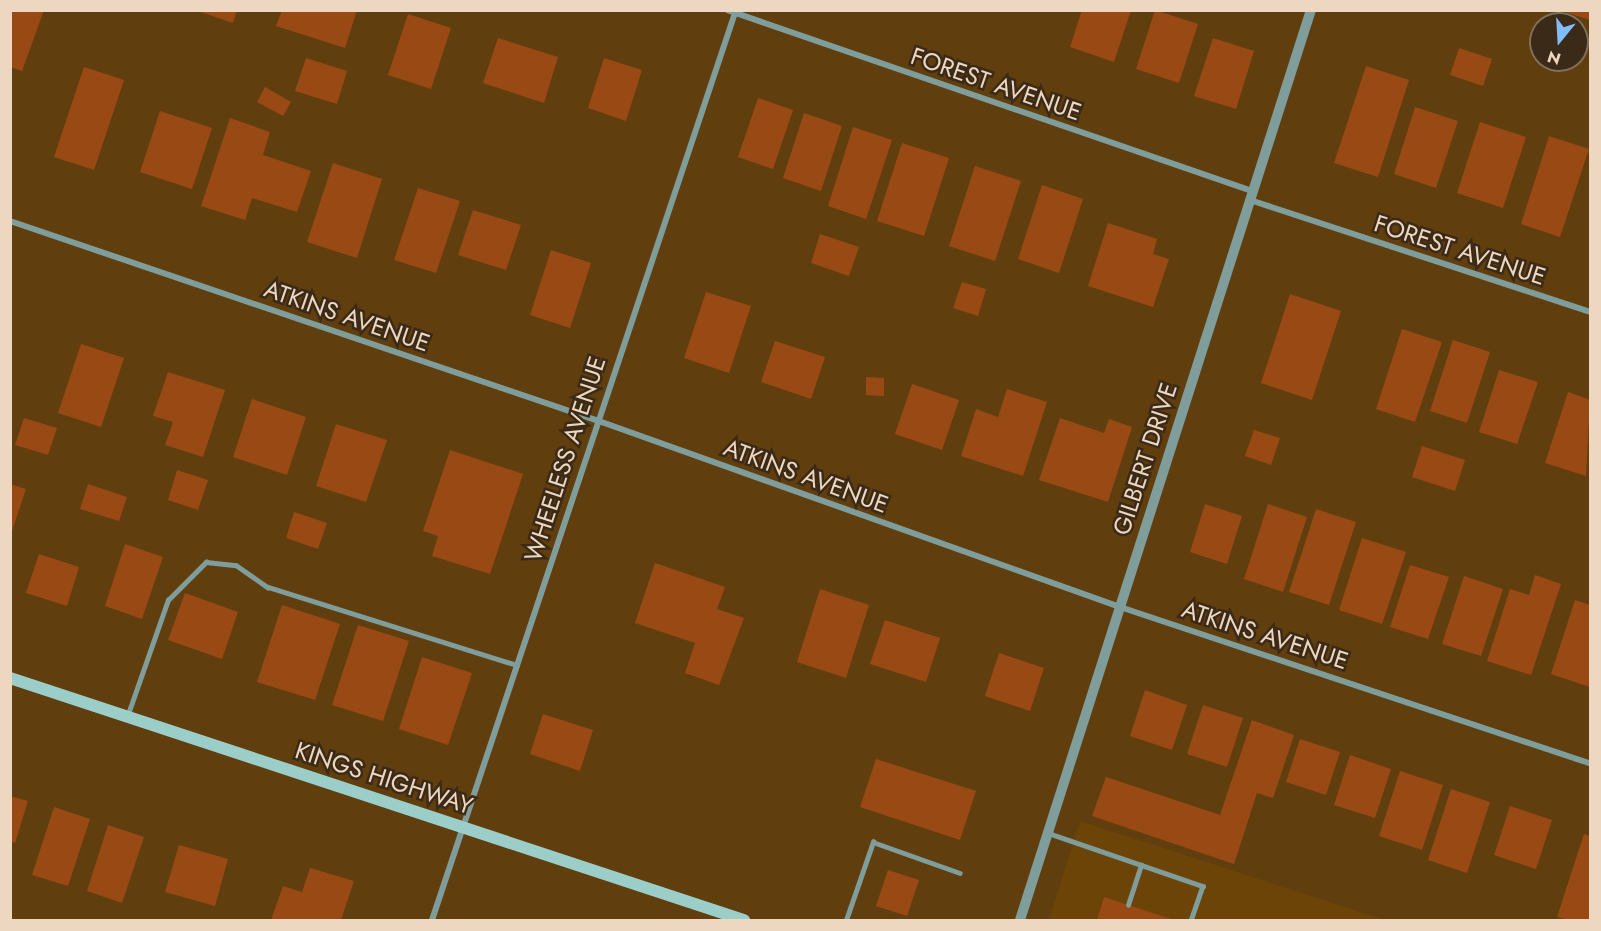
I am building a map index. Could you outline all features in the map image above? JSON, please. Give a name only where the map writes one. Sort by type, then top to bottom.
[{"type":"main road","name":"KINGS HIGHWAY","points":[[10,678],[128,714],[738,920]]},
{"type":"street","name":"FOREST AVENUE","points":[[728,10],[1251,196],[1590,312]]},
{"type":"street","name":"GILBERT DRIVE","points":[[1020,921],[1311,10]]},
{"type":"street","name":"WHEELESS AVENUE","points":[[432,921],[596,420],[736,12]]},
{"type":"street","name":"ATKINS AVENUE","points":[[10,221],[596,420],[1120,608],[1590,763]]},
{"type":"lane","points":[[128,714],[168,600],[206,562],[236,565],[268,587],[517,665]]},
{"type":"lane","points":[[1048,833],[1203,886],[1191,921]]},
{"type":"lane","points":[[846,921],[873,842],[960,873]]},
{"type":"lane","points":[[1128,905],[1141,865]]},
{"type":"shaded area","points":[[1080,821],[1385,920],[1049,920]]},
{"type":"building","points":[[10,10],[44,10],[22,71],[10,67]]},
{"type":"building","points":[[195,10],[237,10],[233,23]]},
{"type":"building","points":[[282,10],[357,10],[345,48],[276,26]]},
{"type":"building","points":[[1082,10],[1131,10],[1114,62],[1070,47]]},
{"type":"building","points":[[1155,10],[1198,24],[1179,83],[1136,69]]},
{"type":"building","points":[[1590,10],[1590,20],[1589,12],[1562,11]]},
{"type":"building","points":[[408,14],[451,28],[431,89],[388,75]]},
{"type":"building","points":[[498,38],[558,57],[544,103],[483,83]]},
{"type":"building","points":[[1213,38],[1254,51],[1236,109],[1194,96]]},
{"type":"building","points":[[1459,48],[1492,59],[1483,86],[1450,75]]},
{"type":"building","points":[[306,58],[347,71],[337,104],[295,91]]},
{"type":"building","points":[[604,58],[642,70],[626,121],[588,108]]},
{"type":"building","points":[[1366,66],[1409,80],[1378,177],[1334,163]]},
{"type":"building","points":[[84,67],[124,80],[94,170],[54,157]]},
{"type":"building","points":[[265,87],[291,102],[283,116],[257,102]]},
{"type":"building","points":[[758,98],[793,110],[773,169],[738,157]]},
{"type":"building","points":[[1415,107],[1458,121],[1436,188],[1394,174]]},
{"type":"building","points":[[160,111],[212,128],[192,189],[140,172]]},
{"type":"building","points":[[804,113],[842,126],[821,191],[783,178]]},
{"type":"building","points":[[230,118],[270,132],[263,155],[311,171],[297,212],[252,198],[245,220],[201,206]]},
{"type":"building","points":[[1480,122],[1526,137],[1503,208],[1457,193]]},
{"type":"building","points":[[853,127],[892,140],[866,219],[828,206]]},
{"type":"building","points":[[1549,136],[1589,149],[1560,237],[1521,224]]},
{"type":"building","points":[[902,143],[949,158],[924,236],[877,221]]},
{"type":"building","points":[[333,163],[382,179],[357,258],[307,242]]},
{"type":"building","points":[[975,166],[1021,181],[995,261],[949,246]]},
{"type":"building","points":[[1042,185],[1083,199],[1059,273],[1018,259]]},
{"type":"building","points":[[418,188],[460,201],[436,273],[394,260]]},
{"type":"building","points":[[473,210],[521,225],[506,270],[458,255]]},
{"type":"building","points":[[1108,223],[1157,239],[1153,254],[1169,259],[1153,307],[1088,286]]},
{"type":"building","points":[[820,234],[859,247],[849,276],[811,263]]},
{"type":"building","points":[[551,250],[591,263],[570,328],[530,315]]},
{"type":"building","points":[[962,282],[986,289],[978,316],[953,308]]},
{"type":"building","points":[[706,292],[751,306],[729,373],[684,358]]},
{"type":"building","points":[[1290,294],[1341,311],[1312,400],[1261,383]]},
{"type":"building","points":[[1402,329],[1442,342],[1415,422],[1376,409]]},
{"type":"building","points":[[1453,340],[1490,352],[1467,423],[1430,411]]},
{"type":"building","points":[[775,341],[825,357],[811,399],[761,382]]},
{"type":"building","points":[[81,344],[124,358],[101,427],[58,413]]},
{"type":"building","points":[[1499,370],[1538,382],[1517,444],[1479,432]]},
{"type":"building","points":[[168,372],[225,390],[203,457],[165,445],[173,422],[153,416]]},
{"type":"building","points":[[866,377],[884,378],[884,396],[866,395]]},
{"type":"building","points":[[912,384],[959,400],[942,450],[895,434]]},
{"type":"building","points":[[1007,389],[1047,402],[1023,476],[961,456],[976,409],[998,417]]},
{"type":"building","points":[[1568,392],[1590,400],[1586,476],[1545,463]]},
{"type":"building","points":[[252,399],[306,417],[287,475],[233,457]]},
{"type":"building","points":[[24,418],[57,428],[48,455],[15,445]]},
{"type":"building","points":[[1060,418],[1104,433],[1109,419],[1132,427],[1108,502],[1039,480]]},
{"type":"building","points":[[336,424],[387,440],[366,502],[316,486]]},
{"type":"building","points":[[1254,430],[1280,438],[1271,465],[1245,456]]},
{"type":"building","points":[[1422,446],[1465,460],[1455,491],[1412,477]]},
{"type":"building","points":[[450,450],[523,474],[490,574],[432,556],[438,536],[423,531]]},
{"type":"building","points":[[177,470],[208,480],[198,510],[168,500]]},
{"type":"building","points":[[10,484],[26,489],[11,534],[10,534]]},
{"type":"building","points":[[88,484],[127,497],[119,521],[80,509]]},
{"type":"building","points":[[1205,504],[1242,516],[1227,564],[1190,552]]},
{"type":"building","points":[[1268,504],[1307,517],[1283,592],[1244,579]]},
{"type":"building","points":[[1316,509],[1356,522],[1329,605],[1289,592]]},
{"type":"building","points":[[294,512],[327,523],[318,549],[286,538]]},
{"type":"building","points":[[1362,538],[1406,552],[1382,624],[1339,610]]},
{"type":"building","points":[[125,544],[163,557],[142,619],[105,606]]},
{"type":"building","points":[[39,554],[79,567],[67,606],[26,593]]},
{"type":"building","points":[[655,563],[725,587],[717,609],[744,618],[719,685],[685,673],[695,643],[635,623]]},
{"type":"building","points":[[1410,565],[1449,577],[1428,639],[1390,627]]},
{"type":"building","points":[[1535,575],[1561,584],[1531,675],[1487,661],[1510,589],[1529,595]]},
{"type":"building","points":[[1464,576],[1503,589],[1481,656],[1442,644]]},
{"type":"building","points":[[820,589],[869,605],[846,678],[797,662]]},
{"type":"building","points":[[185,593],[238,612],[222,659],[168,640]]},
{"type":"building","points":[[1575,600],[1590,605],[1590,687],[1551,674]]},
{"type":"building","points":[[282,605],[340,624],[315,700],[257,682]]},
{"type":"building","points":[[885,620],[940,638],[926,682],[870,664]]},
{"type":"building","points":[[358,625],[409,641],[383,721],[332,705]]},
{"type":"building","points":[[999,653],[1044,668],[1030,711],[985,696]]},
{"type":"building","points":[[422,657],[472,673],[448,745],[399,729]]},
{"type":"building","points":[[1145,690],[1187,705],[1172,750],[1130,736]]},
{"type":"building","points":[[1203,705],[1243,718],[1227,767],[1187,754]]},
{"type":"building","points":[[543,714],[593,730],[580,771],[530,754]]},
{"type":"building","points":[[1252,720],[1294,735],[1273,798],[1257,793],[1234,864],[1092,816],[1106,777],[1220,815]]},
{"type":"building","points":[[1300,739],[1340,752],[1326,795],[1286,782]]},
{"type":"building","points":[[1350,755],[1391,769],[1375,818],[1334,805]]},
{"type":"building","points":[[876,759],[976,791],[960,840],[860,807]]},
{"type":"building","points":[[1400,771],[1443,785],[1422,850],[1379,836]]},
{"type":"building","points":[[1451,789],[1490,802],[1467,873],[1428,860]]},
{"type":"building","points":[[10,796],[28,801],[15,843],[10,841]]},
{"type":"building","points":[[1510,806],[1552,820],[1536,869],[1494,855]]},
{"type":"building","points":[[54,807],[90,819],[68,886],[32,875]]},
{"type":"building","points":[[108,825],[144,837],[122,903],[87,891]]},
{"type":"building","points":[[1584,834],[1590,836],[1590,920],[1569,920],[1557,917]]},
{"type":"building","points":[[179,845],[228,859],[215,906],[165,892]]},
{"type":"building","points":[[310,868],[354,881],[341,920],[271,920],[283,886],[302,892]]},
{"type":"building","points":[[888,870],[919,880],[907,916],[876,906]]},
{"type":"building","points":[[1104,897],[1174,920],[1097,920]]}]
